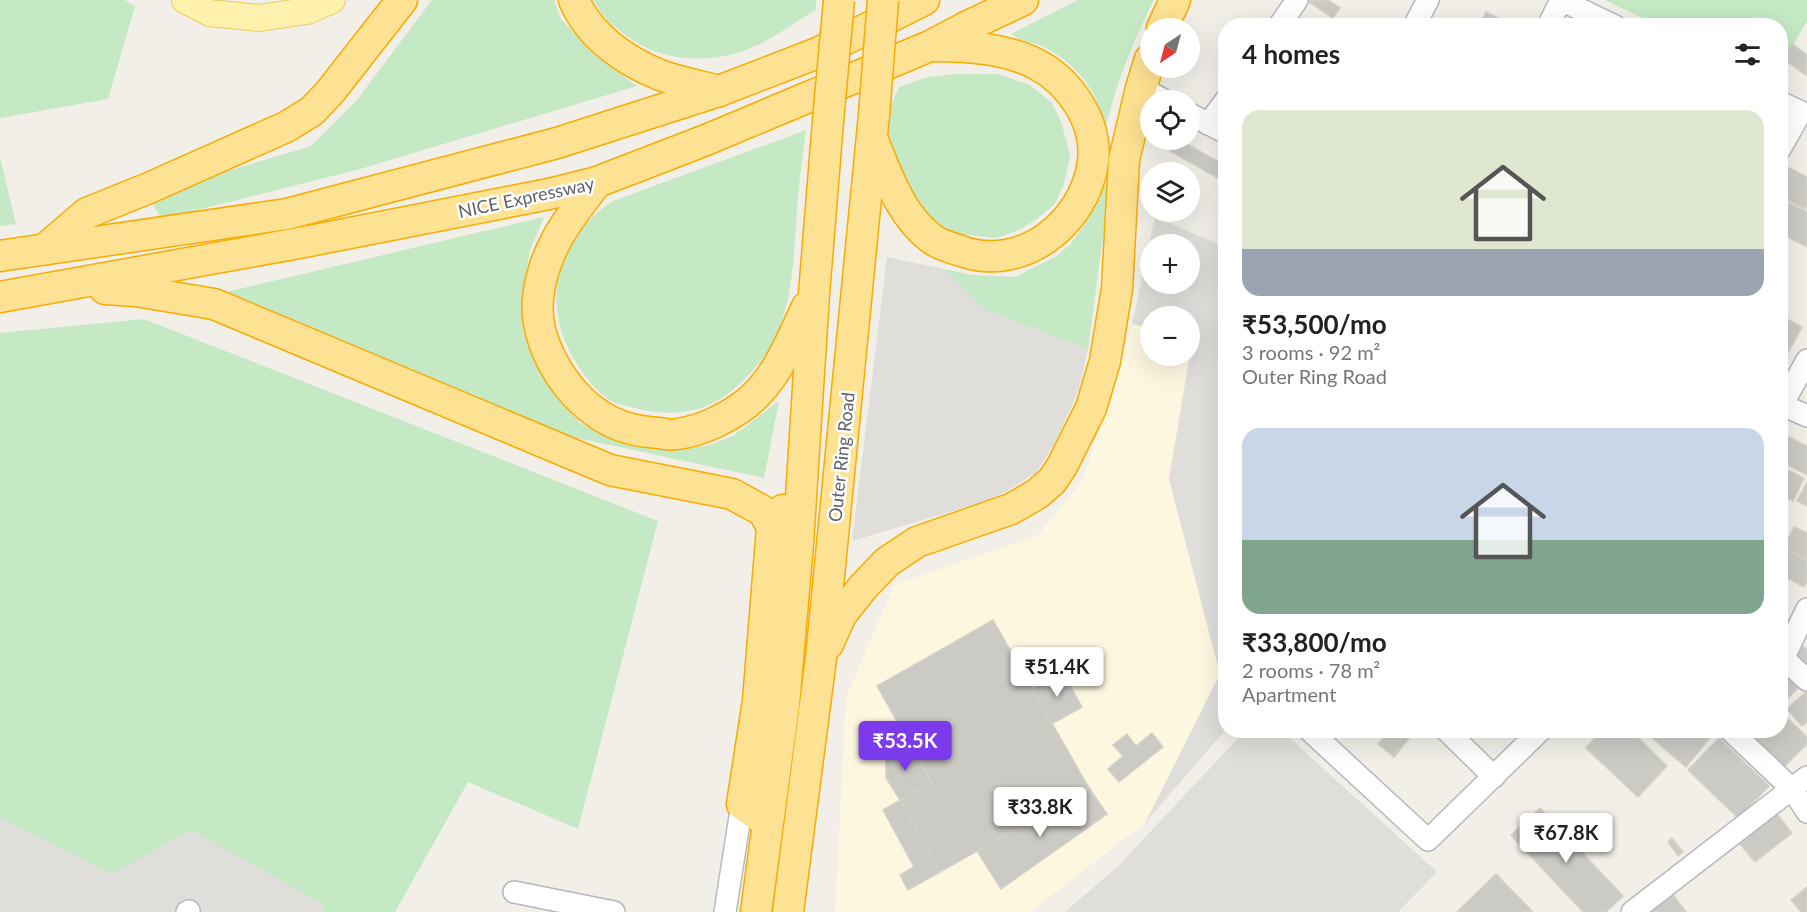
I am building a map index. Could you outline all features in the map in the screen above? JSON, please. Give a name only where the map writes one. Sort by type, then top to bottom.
[{"type":"highway","points":[[45,249],[87,213],[149,189],[286,127],[312,111],[330,92],[402,0]]},
{"type":"highway","points":[[574,0],[594,32],[623,56],[660,75],[719,91]]},
{"type":"highway","name":"Outer Ring Road","points":[[756,912],[784,705],[814,294],[839,0]]},
{"type":"highway","name":"Outer Ring Road","points":[[788,912],[821,658],[873,126],[883,0]]},
{"type":"highway","points":[[0,256],[287,214],[557,143],[719,91],[820,52],[924,0]]},
{"type":"highway","name":"NICE Expressway","points":[[0,297],[526,199],[597,182],[706,140],[930,46],[1023,0]]},
{"type":"highway","points":[[1167,18],[1175,0]]},
{"type":"highway","points":[[873,126],[893,188],[916,223],[933,240],[973,256],[991,258],[1007,256],[1030,249],[1050,236],[1069,218],[1079,203],[1089,180],[1093,161],[1092,140],[1085,116],[1075,96],[1058,78],[1037,64],[989,49],[930,46]]},
{"type":"highway","points":[[821,658],[841,615],[887,562],[917,542],[1011,509],[1037,494],[1052,481],[1062,466],[1091,408],[1106,361],[1117,289],[1124,160],[1140,122]]},
{"type":"highway","points":[[1093,153],[1124,160]]},
{"type":"highway","points":[[597,182],[560,232],[549,255],[542,276],[538,301],[539,329],[549,355],[564,380],[585,404],[610,421],[642,432],[676,434],[706,426],[728,416],[748,402],[767,382],[781,360],[814,294]]},
{"type":"highway","points":[[52,287],[136,291],[214,304],[610,470],[732,494],[763,511],[772,527]]},
{"type":"highway","points":[[768,823],[742,804],[758,701],[772,527],[802,480]]},
{"type":"main road","points":[[185,0],[210,13],[259,18],[307,11],[332,0]]},
{"type":"street","points":[[1285,18],[1297,0]]},
{"type":"street","points":[[1418,18],[1428,0]]},
{"type":"street","points":[[1552,18],[1561,0],[1598,18]]},
{"type":"street","points":[[1788,104],[1804,109],[1788,136]]},
{"type":"street","points":[[1200,120],[1217,129]]},
{"type":"street","points":[[1788,394],[1807,360]]},
{"type":"street","points":[[1788,409],[1807,416]]},
{"type":"street","points":[[1788,645],[1807,609]]},
{"type":"street","points":[[1788,662],[1807,680]]},
{"type":"street","points":[[1318,738],[1428,840],[1533,738]]},
{"type":"street","points":[[1454,738],[1494,777]]},
{"type":"street","points":[[1741,738],[1800,783],[1807,812]]},
{"type":"street","points":[[1632,912],[1800,783]]},
{"type":"street","points":[[725,912],[742,804]]},
{"type":"street","points":[[514,892],[614,912]]},
{"type":"shaded area","points":[[1154,222],[1167,222],[1195,234],[1151,234]]},
{"type":"shaded area","points":[[1200,236],[1218,244],[1218,666],[1169,479],[1188,366],[1200,366],[1200,306],[1140,306],[1140,326],[1132,324],[1140,287],[1140,294],[1200,294]]},
{"type":"shaded area","points":[[887,257],[944,269],[987,310],[1088,349],[1079,389],[1056,441],[1036,473],[993,499],[852,541]]},
{"type":"shaded area","points":[[1132,324],[1140,326],[1140,366],[1187,366],[1169,479],[1218,666],[1218,678],[1145,823],[1030,912],[835,912],[846,698],[894,585],[1038,535],[1083,480]]},
{"type":"shaded area","points":[[1218,678],[1218,738],[1145,823]]},
{"type":"shaded area","points":[[1238,738],[1290,738],[1437,872],[1398,912],[1065,912],[1117,867]]},
{"type":"shaded area","points":[[0,818],[111,874],[190,829],[321,903],[324,912],[0,912]]},
{"type":"green space","points":[[0,0],[125,0],[135,6],[108,99],[0,118]]},
{"type":"green space","points":[[432,0],[554,0],[561,19],[594,55],[637,86],[360,169],[173,216],[161,216],[155,209],[153,199],[161,191],[311,146],[357,100]]},
{"type":"green space","points":[[594,0],[816,0],[816,10],[758,45],[743,51],[726,56],[693,58],[661,53],[631,39],[610,22]]},
{"type":"green space","points":[[1078,0],[1154,0],[1145,18],[1140,18],[1140,29],[1125,65],[1104,134],[1101,113],[1092,91],[1072,66],[1046,48],[1011,34]]},
{"type":"green space","points":[[1605,0],[1807,0],[1807,21],[1788,54],[1788,18],[1642,18]]},
{"type":"green space","points":[[955,74],[998,74],[1030,85],[1052,103],[1067,143],[1070,156],[1064,184],[1055,204],[1021,229],[997,238],[959,234],[938,224],[915,203],[893,156],[884,120],[899,87],[928,77]]},
{"type":"green space","points":[[806,130],[787,303],[776,336],[765,355],[733,390],[715,402],[696,409],[655,412],[618,404],[607,398],[591,383],[574,359],[559,322],[556,303],[561,267],[568,250],[579,234],[597,213],[613,201]]},
{"type":"green space","points":[[0,157],[16,224],[0,226]]},
{"type":"green space","points":[[1104,185],[1109,192],[1088,349],[986,310],[944,269],[973,275],[1015,277],[1055,257],[1070,245],[1086,223],[1097,205]]},
{"type":"green space","points":[[544,217],[530,250],[522,297],[523,332],[536,365],[553,393],[581,424],[602,434],[678,450],[710,445],[733,436],[779,401],[764,478],[563,435],[214,295]]},
{"type":"green space","points":[[144,319],[658,521],[578,829],[468,782],[395,912],[324,912],[321,903],[191,830],[111,874],[0,818],[0,333]]},
{"type":"building","points":[[1306,0],[1328,0],[1340,8],[1333,18]]},
{"type":"building","points":[[1486,12],[1498,18],[1483,18]]},
{"type":"building","points":[[1792,44],[1807,55],[1806,75],[1788,62],[1788,50]]},
{"type":"building","points":[[1198,150],[1218,161],[1218,178],[1200,168],[1200,162],[1189,162],[1170,151]]},
{"type":"building","points":[[1788,167],[1807,177],[1807,206],[1805,209],[1788,200]]},
{"type":"building","points":[[1789,203],[1807,212],[1807,247],[1788,237]]},
{"type":"building","points":[[1788,319],[1802,327],[1788,353]]},
{"type":"building","points":[[1788,436],[1807,446],[1807,475],[1788,465]]},
{"type":"building","points":[[1788,470],[1804,478],[1793,501],[1788,499]]},
{"type":"building","points":[[1807,482],[1807,506],[1797,501]]},
{"type":"building","points":[[1794,527],[1807,533],[1807,560],[1788,550],[1788,540]]},
{"type":"building","points":[[1788,551],[1807,561],[1807,581],[1804,587],[1788,578]]},
{"type":"building","points":[[993,620],[1089,788],[940,872],[900,800],[932,783],[877,686]]},
{"type":"building","points":[[1802,646],[1807,649],[1807,671],[1792,662]]},
{"type":"building","points":[[1062,672],[1082,707],[1052,724],[1032,689]]},
{"type":"building","points":[[1788,676],[1799,687],[1788,698]]},
{"type":"building","points":[[1807,691],[1807,722],[1802,726],[1788,708]]},
{"type":"building","points":[[1788,719],[1807,737],[1807,744],[1784,767],[1755,738],[1788,738]]},
{"type":"building","points":[[1152,733],[1163,747],[1119,782],[1108,769],[1123,756],[1113,745],[1127,734],[1136,746]]},
{"type":"building","points":[[1383,738],[1409,738],[1394,757],[1378,744]]},
{"type":"building","points":[[1595,738],[1638,738],[1667,766],[1638,797],[1586,748]]},
{"type":"building","points":[[1652,738],[1710,738],[1686,767]]},
{"type":"building","points":[[1719,738],[1769,786],[1738,818],[1688,770]]},
{"type":"building","points":[[908,742],[932,783],[900,800],[886,778],[886,754]]},
{"type":"building","points":[[1089,788],[1107,814],[1001,889],[977,851]]},
{"type":"building","points":[[900,800],[940,872],[908,890],[900,875],[914,867],[883,810]]},
{"type":"building","points":[[1540,808],[1623,896],[1606,912],[1583,912],[1511,835]]},
{"type":"building","points":[[1777,814],[1792,833],[1755,862],[1740,844]]},
{"type":"building","points":[[1672,838],[1683,852],[1678,856],[1668,842]]},
{"type":"building","points":[[1496,874],[1533,912],[1457,912]]},
{"type":"building","points":[[1807,887],[1807,912],[1801,912],[1791,900]]},
{"type":"building","points":[[1673,895],[1686,912],[1651,912]]}]
